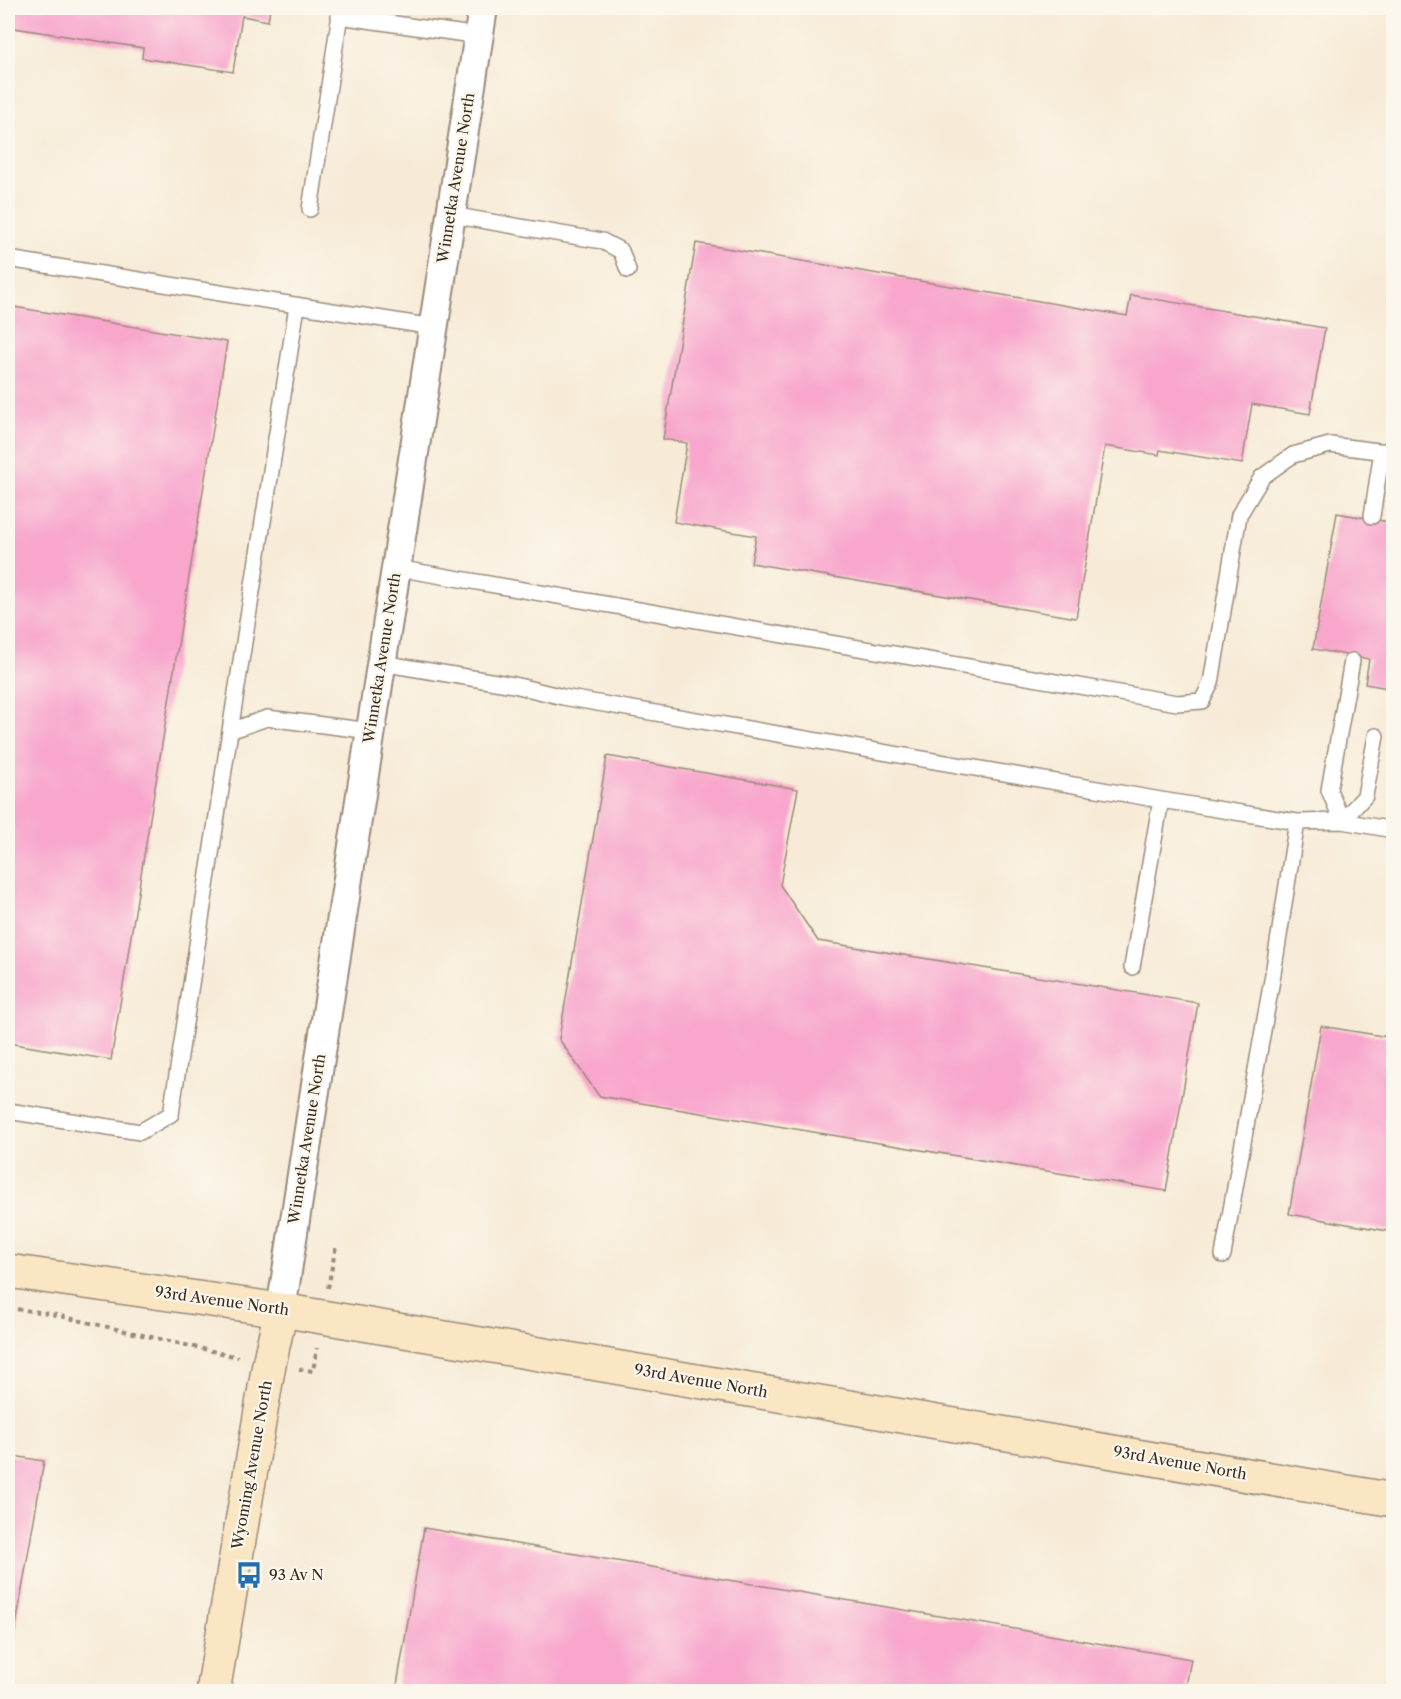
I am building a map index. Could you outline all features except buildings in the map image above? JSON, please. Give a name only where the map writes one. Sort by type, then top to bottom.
[{"type":"street","name":"Winnetka Avenue North","points":[[281,1310],[483,8]]},
{"type":"street","name":"93rd Avenue North","points":[[8,1271],[281,1310],[1394,1500]]},
{"type":"street","name":"Wyoming Avenue North","points":[[213,1692],[269,1364],[281,1310]]},
{"type":"lane","points":[[310,209],[340,12],[479,36]]},
{"type":"lane","points":[[451,215],[602,241],[621,251],[628,270]]},
{"type":"lane","points":[[8,259],[433,327]]},
{"type":"lane","points":[[8,1112],[140,1132],[171,1114],[297,306]]},
{"type":"lane","points":[[396,568],[1177,703],[1202,701],[1211,683],[1239,515],[1262,477],[1293,455],[1330,445],[1388,452],[1372,516]]},
{"type":"lane","points":[[1342,821],[1329,790],[1352,661]]},
{"type":"lane","points":[[381,663],[514,685],[586,701],[1161,800],[1297,822],[1342,821],[1394,830]]},
{"type":"lane","points":[[230,732],[267,718],[371,731]]},
{"type":"lane","points":[[1342,821],[1365,796],[1376,736]]},
{"type":"lane","points":[[1132,966],[1161,800]]},
{"type":"lane","points":[[1223,1255],[1272,980],[1297,822]]},
{"type":"path","points":[[8,1308],[46,1313],[269,1364],[313,1371]]},
{"type":"water","points":[[1393,254],[1393,314],[1384,300]]},
{"type":"place","name":"93 Av N","points":[[249,1575]]}]
